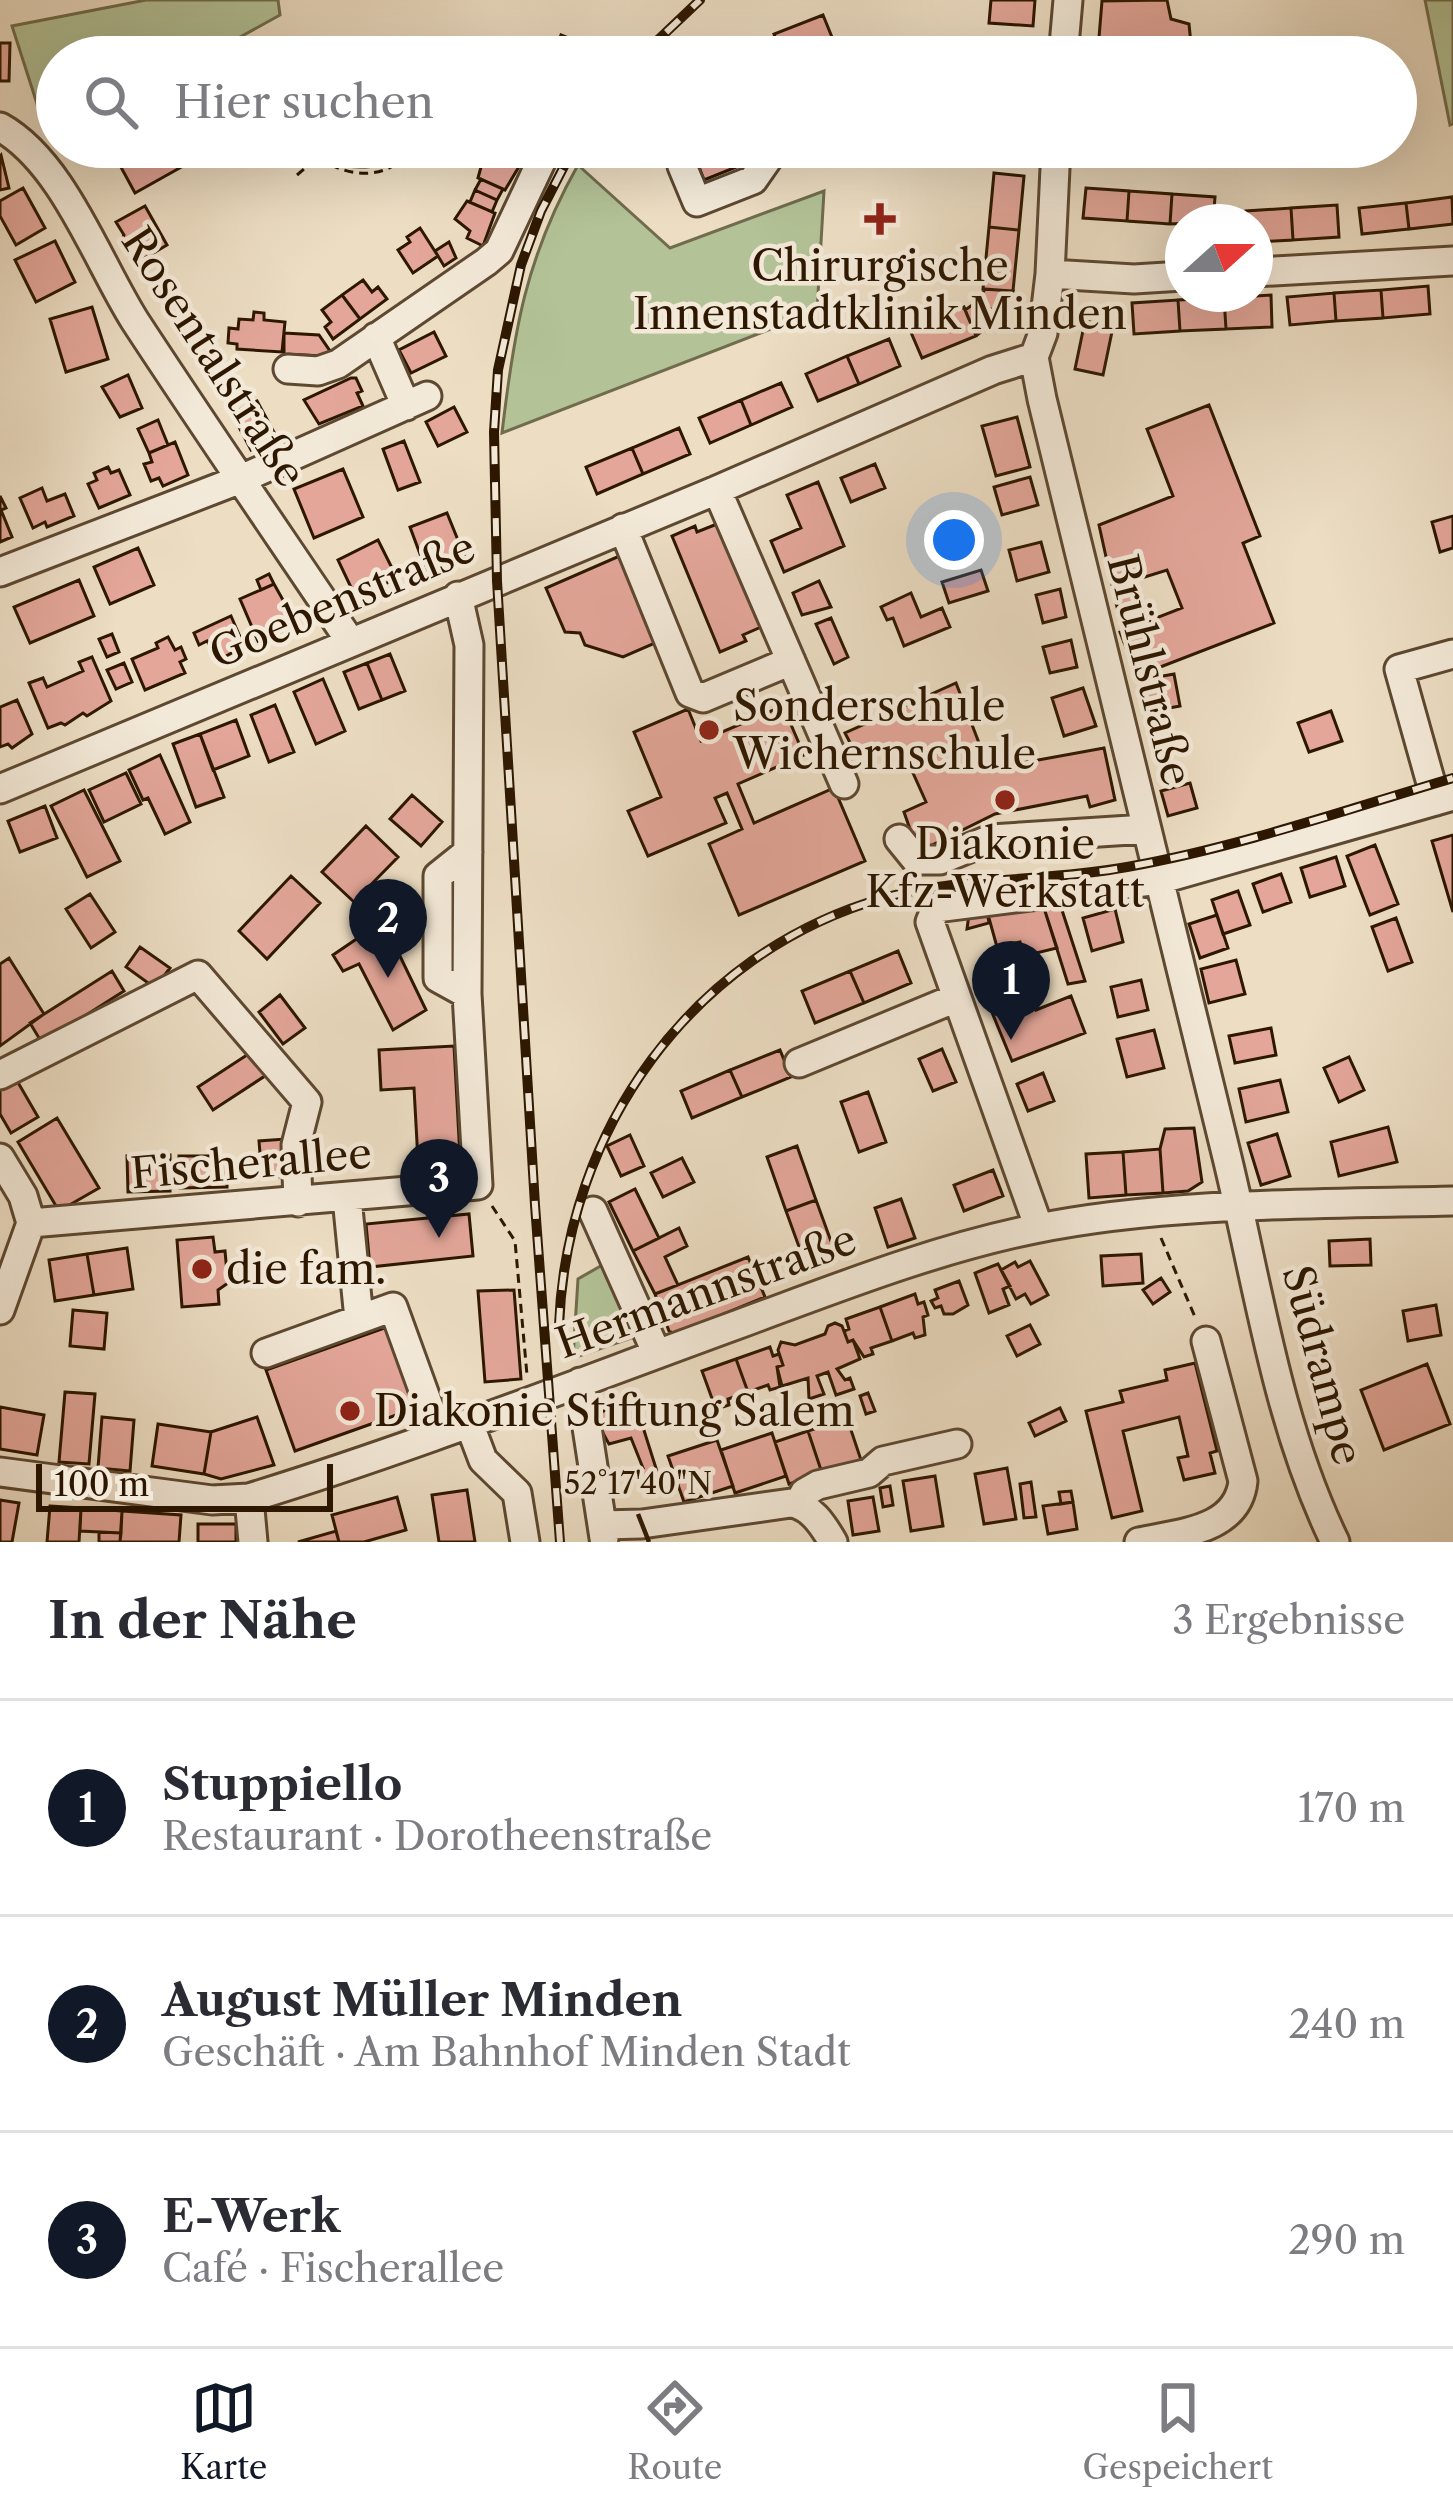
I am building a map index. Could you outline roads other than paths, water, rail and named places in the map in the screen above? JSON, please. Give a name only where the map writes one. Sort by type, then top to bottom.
[{"type":"street","points":[[1065,36],[1068,0]]},
{"type":"street","name":"Rosentalstraße","points":[[0,127],[36,156]]},
{"type":"street","name":"Rosentalstraße","points":[[45,168],[133,318],[350,641]]},
{"type":"street","points":[[288,369],[318,371],[338,364],[499,250],[538,168]]},
{"type":"street","points":[[683,168],[697,202],[753,180],[761,168]]},
{"type":"street","name":"Brühlstraße","points":[[1055,168],[1050,274],[1043,333],[1034,357],[1239,1208]]},
{"type":"street","points":[[1273,271],[1453,261]]},
{"type":"street","points":[[1050,274],[1165,277]]},
{"type":"street","points":[[0,572],[242,479],[417,401],[376,337]]},
{"type":"street","name":"Goebenstraße","points":[[0,788],[993,370],[1034,357]]},
{"type":"street","points":[[717,490],[844,784]]},
{"type":"street","points":[[623,529],[695,697],[703,698],[791,661]]},
{"type":"street","name":"Fischerallee","points":[[31,1223],[478,1185],[467,994],[469,645],[458,596]]},
{"type":"street","points":[[1039,1228],[952,987],[931,914],[944,904],[1159,880],[1444,798],[1400,669],[1453,654]]},
{"type":"street","points":[[898,839],[916,860],[940,860],[991,839],[1146,829]]},
{"type":"street","points":[[0,1075],[198,975],[307,1102],[296,1144],[298,1202]]},
{"type":"street","points":[[799,1063],[952,987]]},
{"type":"street","points":[[0,1158],[31,1223],[0,1310]]},
{"type":"street","points":[[347,1198],[359,1319]]},
{"type":"street","name":"Hermannstraße","points":[[0,1472],[212,1500],[249,1498],[439,1434],[934,1252],[1039,1228],[1152,1214],[1453,1201]]},
{"type":"street","name":"Südrampe","points":[[1239,1208],[1276,1384],[1335,1542]]},
{"type":"street","points":[[593,1211],[657,1354]]},
{"type":"street","points":[[266,1353],[393,1307],[439,1434]]},
{"type":"street","points":[[1139,1542],[1200,1528],[1233,1511],[1240,1499],[1243,1481],[1206,1340]]},
{"type":"street","points":[[580,1382],[603,1533],[778,1503],[800,1504],[833,1542]]},
{"type":"street","points":[[469,1423],[483,1460],[518,1493],[525,1542]]},
{"type":"street","points":[[800,1504],[804,1493],[818,1485],[868,1473],[896,1457],[957,1444]]},
{"type":"street","points":[[249,1498],[253,1542]]},
{"type":"railway","points":[[662,36],[700,0]]},
{"type":"railway","points":[[560,1542],[497,581],[494,432],[498,370],[521,265],[563,168]]},
{"type":"railway","points":[[559,1326],[567,1254],[586,1185],[614,1119],[652,1060],[698,1006],[752,961],[814,924],[883,898],[944,886],[1097,872],[1169,859],[1453,778]]},
{"type":"place","name":"Chirurgische Innenstadtklinik Minden","points":[[880,219]]},
{"type":"place","name":"Sonderschule Wichernschule","points":[[709,730]]},
{"type":"place","name":"Diakonie Kfz-Werkstatt","points":[[1005,800]]},
{"type":"place","name":"August Müller Minden","points":[[388,978]]},
{"type":"place","name":"Stuppiello","points":[[1011,1040]]},
{"type":"place","name":"E-Werk","points":[[439,1238]]},
{"type":"place","name":"die fam.","points":[[202,1269]]},
{"type":"place","name":"Diakonie Stiftung Salem","points":[[350,1411]]}]
